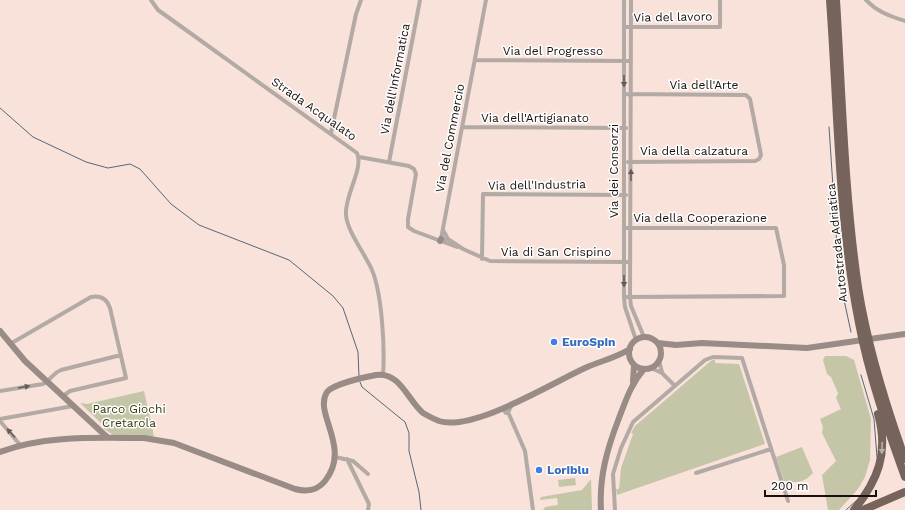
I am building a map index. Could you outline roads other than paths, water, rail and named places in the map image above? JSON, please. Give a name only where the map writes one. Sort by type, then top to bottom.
[{"type":"highway","name":"Autostrada Adriatica","points":[[830,0],[846,244],[859,324],[873,382],[905,477]]},
{"type":"highway","name":"Autostrada Adriatica","points":[[836,0],[853,245],[858,288],[873,360],[905,459]]},
{"type":"highway","points":[[873,360],[887,389],[905,442]]},
{"type":"highway","points":[[854,510],[870,490],[876,478],[882,453],[880,422],[872,392],[873,382]]},
{"type":"highway","points":[[863,510],[905,492]]},
{"type":"main road","points":[[0,331],[10,344],[48,382],[108,438]]},
{"type":"main road","points":[[0,452],[21,446],[54,440],[144,438],[174,443],[303,491],[313,490],[321,485],[332,469],[335,457],[335,445],[324,407],[324,399],[328,391],[333,387],[350,382],[382,375],[399,384],[422,412],[441,422],[463,422],[495,412],[506,412],[513,403],[590,365],[616,357],[630,349],[636,340],[644,337],[658,343],[676,345],[702,343],[807,348],[905,334]]},
{"type":"main road","points":[[616,357],[632,362],[644,369],[651,368],[659,361],[661,353],[658,343]]},
{"type":"main road","points":[[661,353],[676,345]]},
{"type":"main road","points":[[630,349],[632,362],[632,384]]},
{"type":"main road","points":[[601,510],[601,474],[605,456],[632,384],[644,369]]},
{"type":"main road","points":[[94,424],[99,439]]},
{"type":"main road","points":[[99,439],[100,431]]},
{"type":"street","name":"Strada Acqualato","points":[[151,0],[158,10],[331,133],[354,150],[359,157],[346,214],[349,224],[368,262],[376,283],[383,340],[382,375]]},
{"type":"street","points":[[331,133],[356,14],[361,0]]},
{"type":"street","name":"Via dell'Informatica","points":[[390,162],[420,0]]},
{"type":"street","name":"Via del Commercio","points":[[440,240],[486,0]]},
{"type":"street","name":"Via dei Consorzi","points":[[624,0],[624,297],[625,307],[636,340]]},
{"type":"street","name":"Via dei Consorzi","points":[[631,0],[630,297],[631,306],[644,337]]},
{"type":"street","name":"Via del lavoro","points":[[624,28],[720,27],[720,0]]},
{"type":"street","points":[[866,0],[883,14],[905,21]]},
{"type":"street","name":"Via del Progresso","points":[[475,60],[631,61]]},
{"type":"street","name":"Via dell'Arte","points":[[624,94],[746,95],[750,99],[761,155]]},
{"type":"street","name":"Via dell'Artigianato","points":[[462,127],[631,128]]},
{"type":"street","name":"Via della calzatura","points":[[624,162],[755,161],[759,159],[761,155]]},
{"type":"street","points":[[359,157],[409,166],[416,171],[408,227],[414,231],[463,249]]},
{"type":"street","name":"Via dell'Industria","points":[[482,259],[483,194],[631,195]]},
{"type":"street","name":"Via della Cooperazione","points":[[624,228],[776,228],[784,264],[784,296],[630,297]]},
{"type":"street","points":[[443,230],[448,240]]},
{"type":"street","points":[[440,240],[448,240],[482,259]]},
{"type":"street","name":"Via di San Crispino","points":[[482,259],[490,261],[630,262]]},
{"type":"street","points":[[10,344],[86,299],[100,296],[109,305],[126,378],[70,391],[63,396]]},
{"type":"street","points":[[624,297],[630,297]]},
{"type":"street","points":[[0,391],[48,382],[56,372],[61,370],[121,356]]},
{"type":"street","points":[[615,510],[612,488],[614,474],[621,448],[630,429],[640,415],[709,358],[742,358],[788,501]]},
{"type":"street","points":[[659,361],[662,373]]},
{"type":"street","points":[[651,368],[662,373],[675,386]]},
{"type":"street","points":[[21,446],[0,420],[74,406]]},
{"type":"street","points":[[506,412],[525,451],[533,510]]},
{"type":"street","points":[[696,473],[771,449]]},
{"type":"street","points":[[335,457],[353,461],[368,474]]},
{"type":"street","points":[[347,459],[369,504],[368,510]]},
{"type":"waterway","points":[[0,108],[33,137],[86,162],[108,168],[130,164],[140,169],[171,204],[199,225],[289,260],[333,296],[343,308],[358,352],[359,377]]},
{"type":"waterway","points":[[829,127],[839,277],[851,332]]},
{"type":"waterway","points":[[861,375],[874,419],[877,457]]},
{"type":"waterway","points":[[360,382],[362,387],[405,422],[409,433],[409,451],[419,492],[421,510]]},
{"type":"waterway","points":[[846,510],[857,500]]},
{"type":"place","name":"EuroSpin","points":[[554,342]]},
{"type":"place","name":"Loriblu","points":[[539,470]]},
{"type":"park label","name":"Parco Giochi Cretarola","points":[[129,416]]}]
